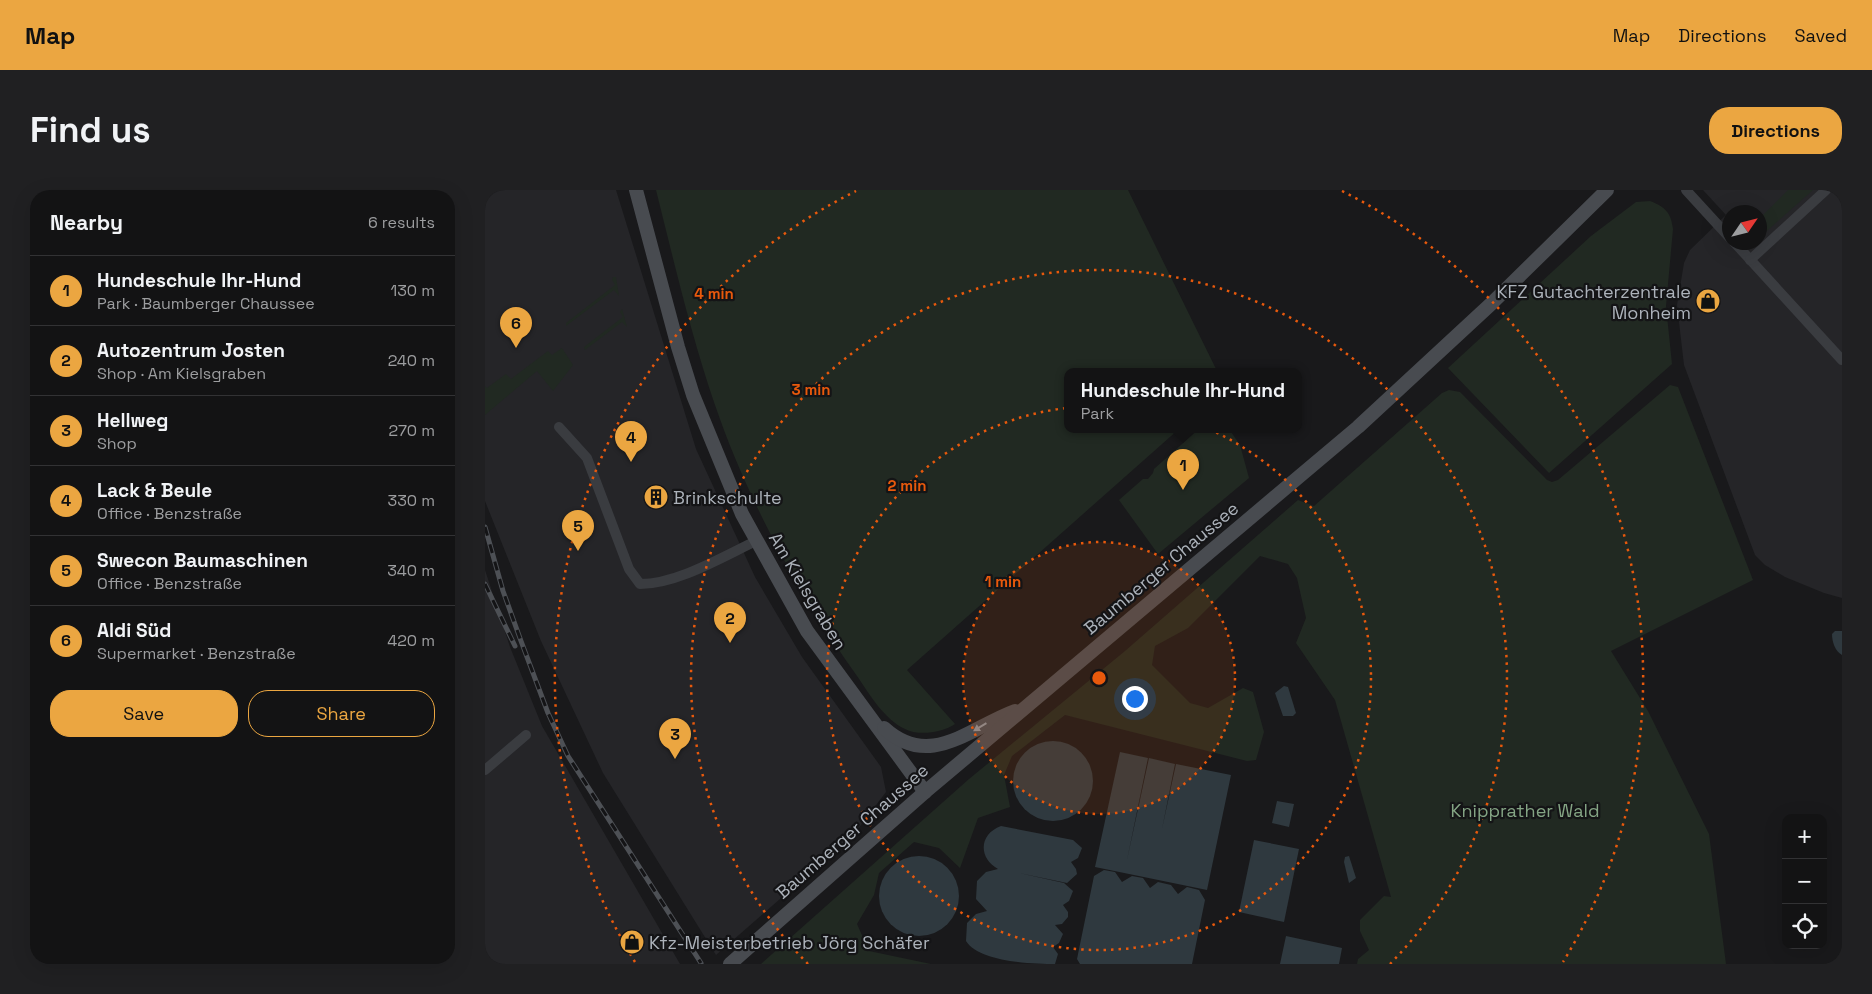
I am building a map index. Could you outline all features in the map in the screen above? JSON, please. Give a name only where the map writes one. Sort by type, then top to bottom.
[{"type":"street","name":"Am Kielsgraben","points":[[636,190],[678,347],[693,395],[742,514],[798,617],[925,792]]},
{"type":"street","name":"Baumberger Chaussee","points":[[730,964],[925,792],[1365,421],[1492,302],[1607,190]]},
{"type":"street","points":[[1686,190],[1722,229]]},
{"type":"street","points":[[1750,260],[1826,190]]},
{"type":"street","points":[[1741,250],[1842,360]]},
{"type":"street","points":[[559,428],[587,458],[629,568],[640,584],[653,584],[671,579],[756,541]]},
{"type":"street","points":[[866,712],[902,741],[933,746],[962,738],[993,719],[1025,708]]},
{"type":"street","points":[[485,770],[526,735]]},
{"type":"shaded area","points":[[485,190],[616,190],[696,449],[755,577],[802,657],[881,767],[886,792],[854,834],[716,955],[603,773],[541,641],[485,501]]},
{"type":"shaded area","points":[[1703,190],[1842,190],[1842,598],[1824,593],[1785,577],[1765,565],[1755,555],[1684,365],[1677,305],[1684,263],[1690,250],[1722,219],[1722,250],[1767,250],[1767,205],[1722,205],[1722,211]]},
{"type":"shaded area","points":[[485,570],[510,647],[542,726],[680,964],[485,964]]},
{"type":"shaded area","points":[[1835,631],[1842,631],[1842,655],[1837,651],[1833,643],[1832,634]]},
{"type":"shaded area","points":[[1284,686],[1288,687],[1296,713],[1293,716],[1283,716],[1275,693]]},
{"type":"shaded area","points":[[1053,741],[1068,744],[1081,753],[1090,766],[1093,781],[1090,796],[1081,809],[1068,818],[1053,821],[1038,818],[1025,809],[1016,796],[1013,781],[1016,766],[1025,753],[1038,744]]},
{"type":"shaded area","points":[[1120,752],[1148,758],[1127,860],[1149,758],[1175,764],[1162,829],[1176,764],[1231,775],[1207,890],[1095,867]]},
{"type":"shaded area","points":[[1277,801],[1294,804],[1289,827],[1272,823]]},
{"type":"shaded area","points":[[1001,826],[1073,840],[1082,848],[1078,858],[1071,862],[1077,874],[1067,883],[1019,873],[1064,883],[1073,891],[1069,901],[1063,905],[1068,912],[1068,917],[1062,924],[1055,925],[1063,934],[1059,943],[1053,947],[1058,954],[1055,964],[994,958],[973,948],[966,941],[967,923],[976,914],[987,911],[976,899],[977,881],[986,872],[998,869],[987,859],[984,853],[984,846],[988,835]]},
{"type":"shaded area","points":[[1254,840],[1299,849],[1284,922],[1239,912]]},
{"type":"shaded area","points":[[919,856],[934,859],[947,868],[956,881],[959,896],[956,911],[947,924],[934,933],[919,936],[904,933],[891,924],[882,911],[879,896],[882,881],[891,868],[904,859]]},
{"type":"shaded area","points":[[1349,856],[1356,878],[1349,883],[1344,862],[1345,857]]},
{"type":"shaded area","points":[[1104,870],[1115,872],[1122,882],[1132,876],[1143,878],[1150,888],[1158,882],[1171,885],[1178,894],[1187,887],[1199,890],[1205,900],[1192,964],[1080,964],[1077,959],[1094,876]]},
{"type":"shaded area","points":[[1286,936],[1342,948],[1339,964],[1280,964]]},
{"type":"green space","points":[[656,190],[1128,190],[1216,368],[1064,368],[1064,433],[1174,433],[907,670],[955,724],[944,730],[923,733],[910,731],[897,725],[890,719],[872,698],[795,580],[759,511],[728,440],[706,379]]},
{"type":"green space","points":[[1788,190],[1813,190],[1767,231],[1767,211]]},
{"type":"green space","points":[[1650,201],[1660,206],[1669,214],[1673,229],[1666,306],[1672,364],[1549,473],[1448,368],[1591,236],[1636,202]]},
{"type":"green space","points":[[613,277],[616,277],[619,296],[614,290],[566,326],[566,323],[615,285],[612,280]]},
{"type":"green space","points":[[622,309],[627,327],[622,322],[585,350],[584,347],[623,317],[620,312]]},
{"type":"green space","points":[[562,348],[573,365],[553,391],[537,371],[485,415],[485,386],[487,388],[506,374],[511,379],[548,351],[552,355]]},
{"type":"green space","name":"Knipprather Wald","points":[[1670,385],[1678,387],[1753,580],[1611,651],[1648,711],[1709,834],[1726,964],[1357,964],[1358,959],[1369,950],[1360,931],[1360,920],[1384,896],[1391,897],[1335,700],[1296,643],[1306,618],[1297,578],[1288,564],[1260,556],[1188,628],[1155,646],[1152,665],[1190,703],[1208,708],[1243,688],[1253,692],[1264,732],[1256,760],[1247,761],[1065,715],[1012,756],[1004,775],[1010,807],[978,818],[960,868],[939,848],[914,842],[879,873],[874,895],[857,924],[869,951],[931,964],[761,964],[969,779],[1125,651],[1298,500],[1314,506],[1442,393],[1449,390],[1460,392],[1547,480],[1552,482],[1558,480]]},
{"type":"green space","points":[[1194,433],[1232,433],[1240,445],[1249,478],[1158,554],[1119,500],[1143,479],[1148,479],[1154,469]]},
{"type":"railway","points":[[485,527],[503,591],[521,641],[548,713],[568,756],[701,963]]},
{"type":"railway","points":[[485,584],[515,646]]},
{"type":"place","name":"KFZ Gutachterzentrale Monheim","points":[[1708,301]]},
{"type":"place","name":"Aldi Süd","points":[[516,348]]},
{"type":"place","name":"Lack & Beule","points":[[631,462]]},
{"type":"place","name":"Hundeschule Ihr-Hund","points":[[1183,490]]},
{"type":"place","name":"Brinkschulte","points":[[656,497]]},
{"type":"place","name":"Swecon Baumaschinen","points":[[578,551]]},
{"type":"place","name":"Autozentrum Josten","points":[[730,643]]},
{"type":"place","name":"Hellweg","points":[[675,759]]},
{"type":"place","name":"Kfz-Meisterbetrieb Jörg Schäfer","points":[[632,942]]}]
